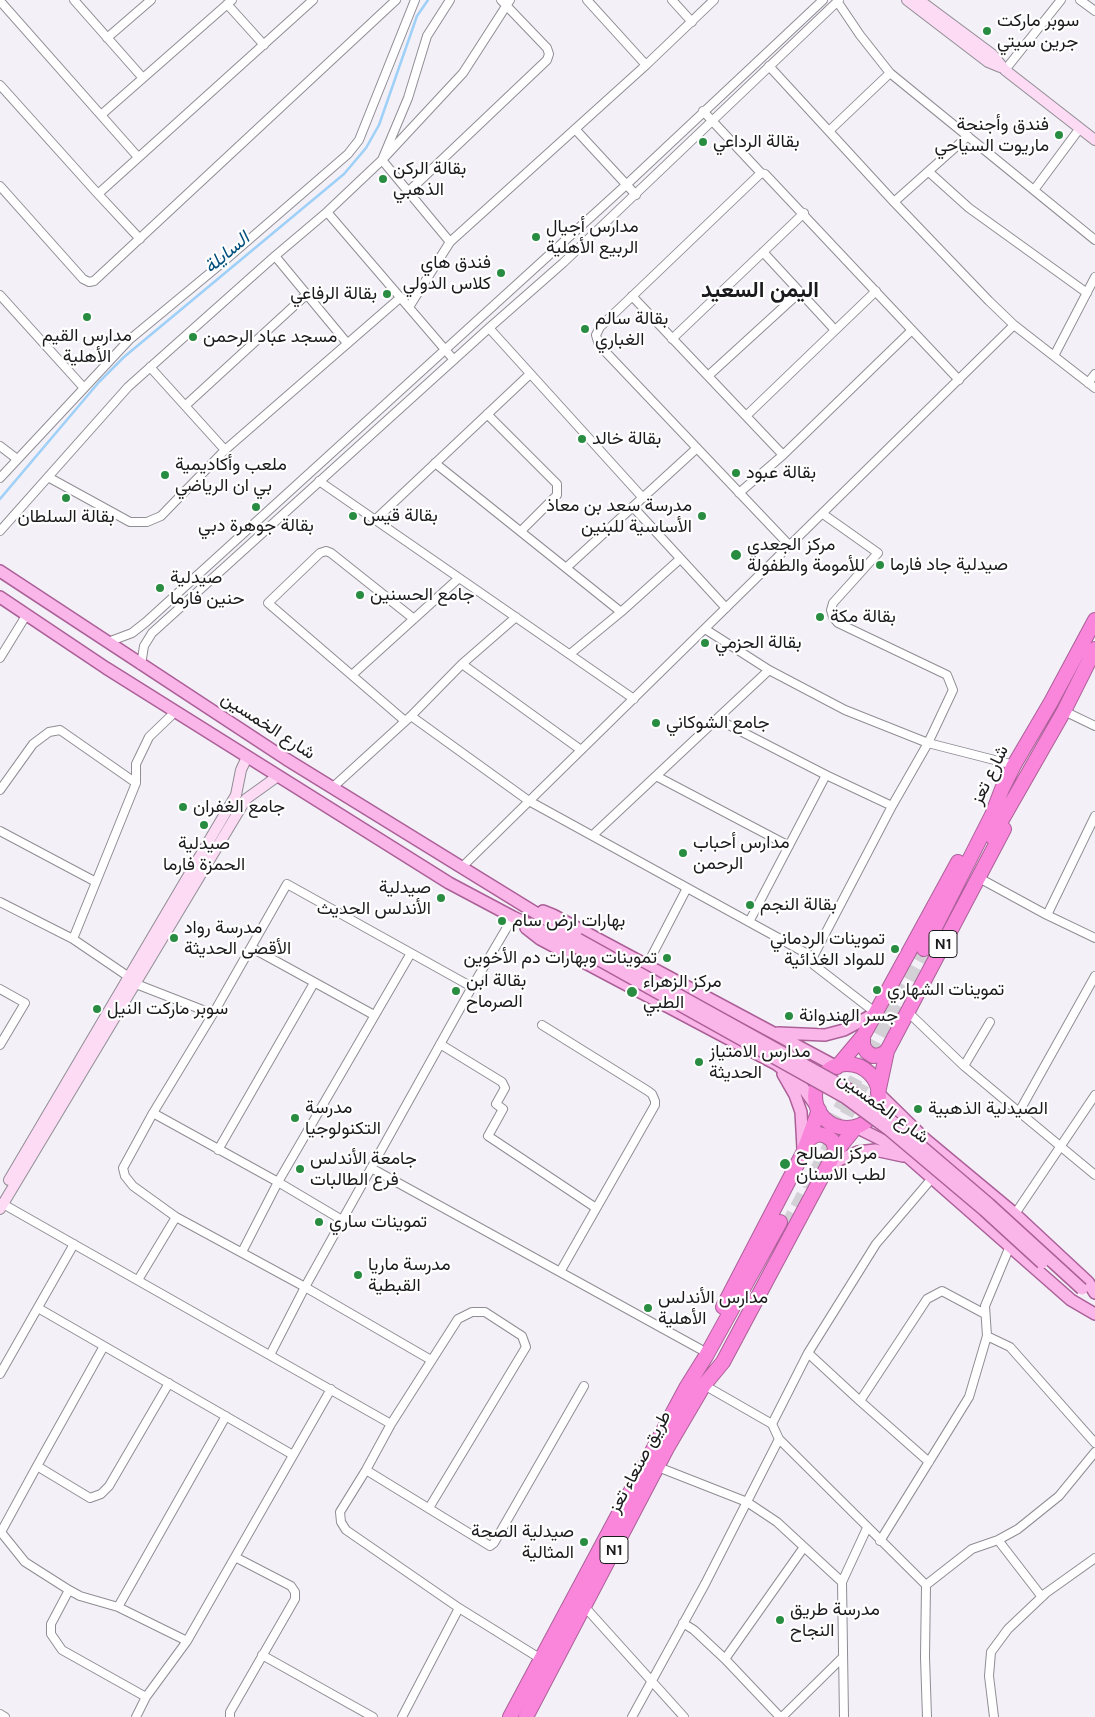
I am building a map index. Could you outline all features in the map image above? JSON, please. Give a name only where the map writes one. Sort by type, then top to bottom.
[{"type":"highway","name":"شارع تعز","points":[[1095,620],[1002,788],[992,815],[928,951],[1064,711],[1095,649]]},
{"type":"highway","name":"N1","points":[[837,1067],[863,1036],[986,812],[1002,788]]},
{"type":"highway","name":"N1","points":[[878,1093],[887,1051],[1007,824],[1014,797]]},
{"type":"highway","points":[[863,1036],[863,1046],[866,1052],[873,1056],[881,1055],[887,1051]]},
{"type":"highway","points":[[850,1065],[867,1071],[874,1080],[878,1093],[879,1102],[874,1113],[866,1122],[856,1127],[844,1128],[833,1125],[824,1118],[819,1110],[816,1096],[818,1085],[824,1075],[837,1067],[850,1065]]},
{"type":"highway","name":"طريق صنعاء تعز","points":[[526,1717],[584,1606],[686,1388],[700,1349],[805,1147],[819,1110]]},
{"type":"highway","name":"طريق صنعاء تعز","points":[[704,1385],[723,1362],[834,1154],[856,1127]]},
{"type":"highway","points":[[805,1147],[812,1137],[819,1134],[832,1140],[835,1147],[834,1154]]},
{"type":"highway","name":"طريق صنعاء تعز","points":[[510,1717],[541,1659],[639,1490],[658,1467],[704,1385],[713,1359],[783,1224],[686,1388]]},
{"type":"main road","name":"شارع الخمسين","points":[[0,571],[286,759],[521,904],[576,943]]},
{"type":"main road","name":"شارع الخمسين","points":[[0,597],[106,668],[449,883],[513,917],[576,943],[850,1090],[893,1122],[975,1191],[1080,1292],[1095,1313]]},
{"type":"main road","points":[[278,776],[286,759]]},
{"type":"main road","name":"شارع الخمسين","points":[[521,904],[553,915],[837,1067]]},
{"type":"main road","name":"شارع الخمسين","points":[[513,917],[540,939],[776,1064],[793,1077],[819,1110]]},
{"type":"main road","points":[[775,1033],[825,1035],[844,1030],[876,1013]]},
{"type":"main road","points":[[788,1040],[789,1056],[784,1062],[776,1064],[789,1081],[801,1112],[805,1147]]},
{"type":"main road","points":[[878,1093],[926,1140],[1015,1214],[1088,1282],[1095,1293]]},
{"type":"main road","points":[[856,1127],[888,1143],[907,1156],[1072,1300],[1095,1313]]},
{"type":"main road","points":[[907,1156],[915,1143],[926,1140]]},
{"type":"main road","points":[[823,1174],[839,1160],[858,1152],[875,1150],[907,1156]]},
{"type":"main road","name":"شارع الخمسين","points":[[1080,1292],[1095,1300]]},
{"type":"street","points":[[74,0],[142,77]]},
{"type":"street","points":[[107,38],[150,0]]},
{"type":"street","points":[[98,194],[313,0]]},
{"type":"street","points":[[1,188],[83,279],[88,282],[94,281],[396,0]]},
{"type":"street","points":[[0,478],[129,340],[222,263],[348,154],[359,140],[415,0]]},
{"type":"street","points":[[382,160],[408,98],[427,36],[450,0]]},
{"type":"street","points":[[587,0],[646,65]]},
{"type":"street","points":[[672,0],[692,22]]},
{"type":"street","points":[[408,307],[450,242],[646,65],[714,0]]},
{"type":"street","points":[[108,642],[132,633],[146,622],[626,185],[824,0]]},
{"type":"street","points":[[906,0],[988,62],[1005,70],[1095,140]]},
{"type":"street","points":[[919,0],[993,55],[1005,70]]},
{"type":"street","points":[[1005,70],[1061,0]]},
{"type":"street","points":[[1080,0],[1095,11]]},
{"type":"street","points":[[0,1],[138,157]]},
{"type":"street","points":[[141,665],[144,646],[152,632],[563,263],[838,1],[860,35],[890,73],[1095,240]]},
{"type":"street","points":[[101,115],[229,2],[264,45]]},
{"type":"street","points":[[0,531],[128,387],[327,212],[382,160],[463,73],[506,2],[546,48],[549,54],[547,60],[409,191]]},
{"type":"street","points":[[769,66],[894,202],[989,301],[1014,325],[1095,388]]},
{"type":"street","points":[[829,131],[890,73]]},
{"type":"street","points":[[0,85],[140,239]]},
{"type":"street","points":[[703,112],[761,173],[765,174],[804,213],[959,380]]},
{"type":"street","points":[[1034,190],[1080,128]]},
{"type":"street","points":[[575,129],[636,195]]},
{"type":"street","points":[[894,202],[968,136]]},
{"type":"street","points":[[382,160],[450,242]]},
{"type":"street","points":[[928,172],[969,208],[1087,294]]},
{"type":"street","points":[[761,173],[600,326],[596,335],[599,345],[790,546]]},
{"type":"street","points":[[327,212],[454,360]]},
{"type":"street","points":[[672,338],[804,213]]},
{"type":"street","points":[[763,252],[835,330]]},
{"type":"street","points":[[275,256],[347,343]]},
{"type":"street","points":[[1054,356],[1095,277]]},
{"type":"street","points":[[746,416],[876,291]]},
{"type":"street","points":[[708,376],[800,292]]},
{"type":"street","points":[[186,405],[307,294]]},
{"type":"street","points":[[0,296],[84,388]]},
{"type":"street","points":[[632,296],[783,455]]},
{"type":"street","points":[[48,477],[130,522],[146,522],[161,516],[225,450],[401,297]]},
{"type":"street","points":[[462,867],[1014,325]]},
{"type":"street","points":[[489,328],[643,498]]},
{"type":"street","points":[[740,493],[783,455],[912,330]]},
{"type":"street","points":[[150,367],[225,450]]},
{"type":"street","points":[[376,520],[530,374]]},
{"type":"street","points":[[1088,383],[1095,374]]},
{"type":"street","points":[[487,414],[558,484],[557,495],[521,531]]},
{"type":"street","points":[[0,446],[17,459]]},
{"type":"street","points":[[567,567],[698,448]]},
{"type":"street","points":[[435,463],[621,612]]},
{"type":"street","points":[[319,481],[634,699]]},
{"type":"street","points":[[633,507],[726,608]]},
{"type":"street","points":[[823,514],[878,553],[833,603],[831,610],[833,617],[838,623],[947,675],[953,690],[928,743],[892,806],[813,957],[814,965],[876,1013]]},
{"type":"street","points":[[252,524],[261,534]]},
{"type":"street","points":[[414,619],[332,553],[326,551],[320,553],[268,603],[352,675],[408,719],[530,801],[813,957]]},
{"type":"street","points":[[570,654],[621,612],[680,559]]},
{"type":"street","points":[[352,675],[459,578]]},
{"type":"street","points":[[0,658],[27,614]]},
{"type":"street","points":[[332,788],[408,719],[462,664],[516,617]]},
{"type":"street","points":[[705,629],[769,670],[845,710],[928,743],[1014,765]]},
{"type":"street","points":[[462,664],[581,750]]},
{"type":"street","points":[[593,835],[769,670]]},
{"type":"street","points":[[73,939],[136,783],[136,764],[149,737],[176,711]]},
{"type":"street","points":[[1064,711],[1095,726]]},
{"type":"street","points":[[716,719],[892,806]]},
{"type":"street","points":[[0,790],[33,744],[48,732],[60,730],[136,783]]},
{"type":"street","points":[[247,757],[241,770],[236,795],[132,980],[1,1203],[391,1424]]},
{"type":"street","points":[[749,922],[826,775]]},
{"type":"street","points":[[132,980],[246,800],[278,776]]},
{"type":"street","points":[[656,776],[789,846]]},
{"type":"street","points":[[1047,915],[1095,816]]},
{"type":"street","points":[[0,831],[96,882]]},
{"type":"street","points":[[979,878],[1047,915],[1095,938]]},
{"type":"street","points":[[431,1360],[305,1287],[176,1217],[133,1186],[125,1176],[123,1168],[153,1113],[252,948],[287,884],[472,987]]},
{"type":"street","points":[[647,965],[686,888]]},
{"type":"street","points":[[0,902],[73,939],[132,980],[213,1014]]},
{"type":"street","points":[[270,1355],[342,1220],[513,917]]},
{"type":"street","points":[[252,948],[374,1016]]},
{"type":"street","points":[[242,1252],[278,1182],[411,953]]},
{"type":"street","points":[[1019,1112],[1095,976]]},
{"type":"street","points":[[218,1150],[314,983]]},
{"type":"street","points":[[0,989],[25,1003],[0,1045]]},
{"type":"street","points":[[906,1014],[912,1016],[964,1066],[1095,1175]]},
{"type":"street","points":[[964,1066],[990,1022]]},
{"type":"street","points":[[542,1025],[648,1091],[652,1094],[655,1101],[655,1105],[560,1272]]},
{"type":"street","points":[[440,1044],[502,1082],[505,1088],[496,1104],[503,1109],[488,1136],[596,1208]]},
{"type":"street","points":[[1015,1214],[1095,1095]]},
{"type":"street","points":[[153,1113],[278,1182],[342,1220]]},
{"type":"street","points":[[372,1168],[700,1349]]},
{"type":"street","points":[[772,1424],[808,1353],[876,1244],[932,1177]]},
{"type":"street","points":[[138,1280],[176,1217]]},
{"type":"street","points":[[0,1374],[74,1244]]},
{"type":"street","points":[[880,1541],[969,1397],[987,1336],[984,1306],[1010,1246]]},
{"type":"street","points":[[860,1401],[927,1299],[942,1291],[985,1314]]},
{"type":"street","points":[[38,1308],[293,1456]]},
{"type":"street","points":[[429,1508],[526,1347],[522,1336],[485,1312],[472,1312],[458,1319],[391,1424],[340,1512],[341,1522],[346,1530],[459,1608],[541,1659]]},
{"type":"street","points":[[987,1336],[1010,1347],[1095,1443]]},
{"type":"street","points":[[104,1346],[1,1532],[25,1562],[69,1590],[80,1596],[118,1607],[187,1641]]},
{"type":"street","points":[[808,1353],[929,1462]]},
{"type":"street","points":[[37,1466],[90,1498],[101,1494],[109,1486],[169,1384]]},
{"type":"street","points":[[704,1385],[772,1424],[779,1439],[926,1585],[924,1657],[927,1717]]},
{"type":"street","points":[[366,1470],[490,1546],[494,1543],[584,1386]]},
{"type":"street","points":[[136,1717],[146,1697],[187,1641],[331,1389]]},
{"type":"street","points":[[118,1607],[226,1416]]},
{"type":"street","points":[[632,1717],[684,1622],[779,1439]]},
{"type":"street","points":[[926,1585],[972,1549],[998,1540],[1018,1529],[1059,1496],[1095,1452]]},
{"type":"street","points":[[658,1467],[747,1502],[777,1522],[842,1582]]},
{"type":"street","points":[[844,1717],[842,1582],[867,1528]]},
{"type":"street","points":[[998,1540],[1042,1597]]},
{"type":"street","points":[[725,1659],[804,1547]]},
{"type":"street","points":[[230,1717],[230,1712],[295,1599],[295,1592],[291,1586],[235,1557]]},
{"type":"street","points":[[994,1717],[989,1676],[992,1652],[1008,1629],[1042,1597],[1095,1558]]},
{"type":"street","points":[[69,1590],[51,1624],[51,1634],[62,1650],[146,1697]]},
{"type":"street","points":[[584,1606],[684,1717]]},
{"type":"street","points":[[402,1717],[459,1608]]},
{"type":"street","points":[[684,1622],[725,1659],[781,1717],[842,1658]]},
{"type":"street","points":[[262,1655],[373,1717]]},
{"type":"street","points":[[0,1714],[5,1717]]},
{"type":"waterway","name":"السايلة","points":[[0,499],[99,382],[124,357],[344,174],[366,148],[379,125],[417,16],[428,0]]},
{"type":"tunnel","points":[[830,1128],[924,949]]},
{"type":"tunnel","points":[[787,1226],[883,1046]]},
{"type":"place","name":"سوبر ماركت جرين سيتي","points":[[987,31]]},
{"type":"place","name":"فندق وأجنحة ماريوت السياحي","points":[[1059,135]]},
{"type":"place","name":"بقالة الرداعي","points":[[703,142]]},
{"type":"place","name":"بقالة الركن الذهبي","points":[[383,179]]},
{"type":"place","name":"مدارس أجيال الربيع الأهلية","points":[[536,237]]},
{"type":"place","name":"فندق هاي كلاس الدولي","points":[[501,273]]},
{"type":"place","name":"بقالة الرفاعي","points":[[387,294]]},
{"type":"place","name":"مدارس القيم الأهلية","points":[[87,317]]},
{"type":"place","name":"بقالة سالم الغباري","points":[[585,329]]},
{"type":"place","name":"مسجد عباد الرحمن","points":[[193,337]]},
{"type":"place","name":"بقالة خالد","points":[[582,439]]},
{"type":"place","name":"بقالة عبود","points":[[736,473]]},
{"type":"place","name":"ملعب وأكاديمية بي ان الرياضي","points":[[165,475]]},
{"type":"place","name":"بقالة السلطان","points":[[66,498]]},
{"type":"place","name":"بقالة جوهرة دبي","points":[[256,507]]},
{"type":"place","name":"بقالة قيس","points":[[353,516]]},
{"type":"place","name":"مدرسة سعد بن معاذ الأساسية للبنين","points":[[702,516]]},
{"type":"place","name":"مركز الجعدي للأمومة والطفولة","points":[[736,555]]},
{"type":"place","name":"صيدلية جاد فارما","points":[[880,565]]},
{"type":"place","name":"صيدلية حنين فارما","points":[[160,588]]},
{"type":"place","name":"جامع الحسنين","points":[[360,595]]},
{"type":"place","name":"بقالة مكة","points":[[820,617]]},
{"type":"place","name":"بقالة الحزمي","points":[[705,643]]},
{"type":"place","name":"جامع الشوكاني","points":[[656,723]]},
{"type":"place","name":"جامع الغفران","points":[[183,807]]},
{"type":"place","name":"صيدلية الحمزة فارما","points":[[204,825]]},
{"type":"place","name":"مدارس أحباب الرحمن","points":[[683,853]]},
{"type":"place","name":"صيدلية الأندلس الحديث","points":[[441,898]]},
{"type":"place","name":"بقالة النجم","points":[[750,905]]},
{"type":"place","name":"بهارات ارض سام","points":[[502,921]]},
{"type":"place","name":"مدرسة رواد الأقصى الحديثة","points":[[174,938]]},
{"type":"place","name":"تموينات الردماني للمواد الغذائية","points":[[895,949]]},
{"type":"place","name":"تموينات وبهارات دم الأخوين","points":[[667,958]]},
{"type":"place","name":"تموينات الشهاري","points":[[877,990]]},
{"type":"place","name":"بقالة ابن الصرماح","points":[[456,991]]},
{"type":"place","name":"مركز الزهراء الطبي","points":[[632,992]]},
{"type":"place","name":"سوبر ماركت النيل","points":[[97,1009]]},
{"type":"place","name":"جسر الهندوانة","points":[[789,1016]]},
{"type":"place","name":"مدارس الامتياز الحديثة","points":[[699,1062]]},
{"type":"place","name":"الصيدلية الذهبية","points":[[918,1109]]},
{"type":"place","name":"مدرسة التكنولوجيا","points":[[295,1118]]},
{"type":"place","name":"مركز الصالح لطب الاسنان","points":[[785,1164]]},
{"type":"place","name":"جامعة الأندلس فرع الطالبات","points":[[300,1169]]},
{"type":"place","name":"تموينات ساري","points":[[319,1222]]},
{"type":"place","name":"مدرسة ماريا القبطية","points":[[358,1275]]},
{"type":"place","name":"مدارس الأندلس الأهلية","points":[[648,1308]]},
{"type":"place","name":"صيدلية الصحة المثالية","points":[[584,1542]]},
{"type":"place","name":"مدرسة طريق النجاح","points":[[780,1620]]},
{"type":"district","name":"اليمن السعيد","points":[[760,291]]}]
